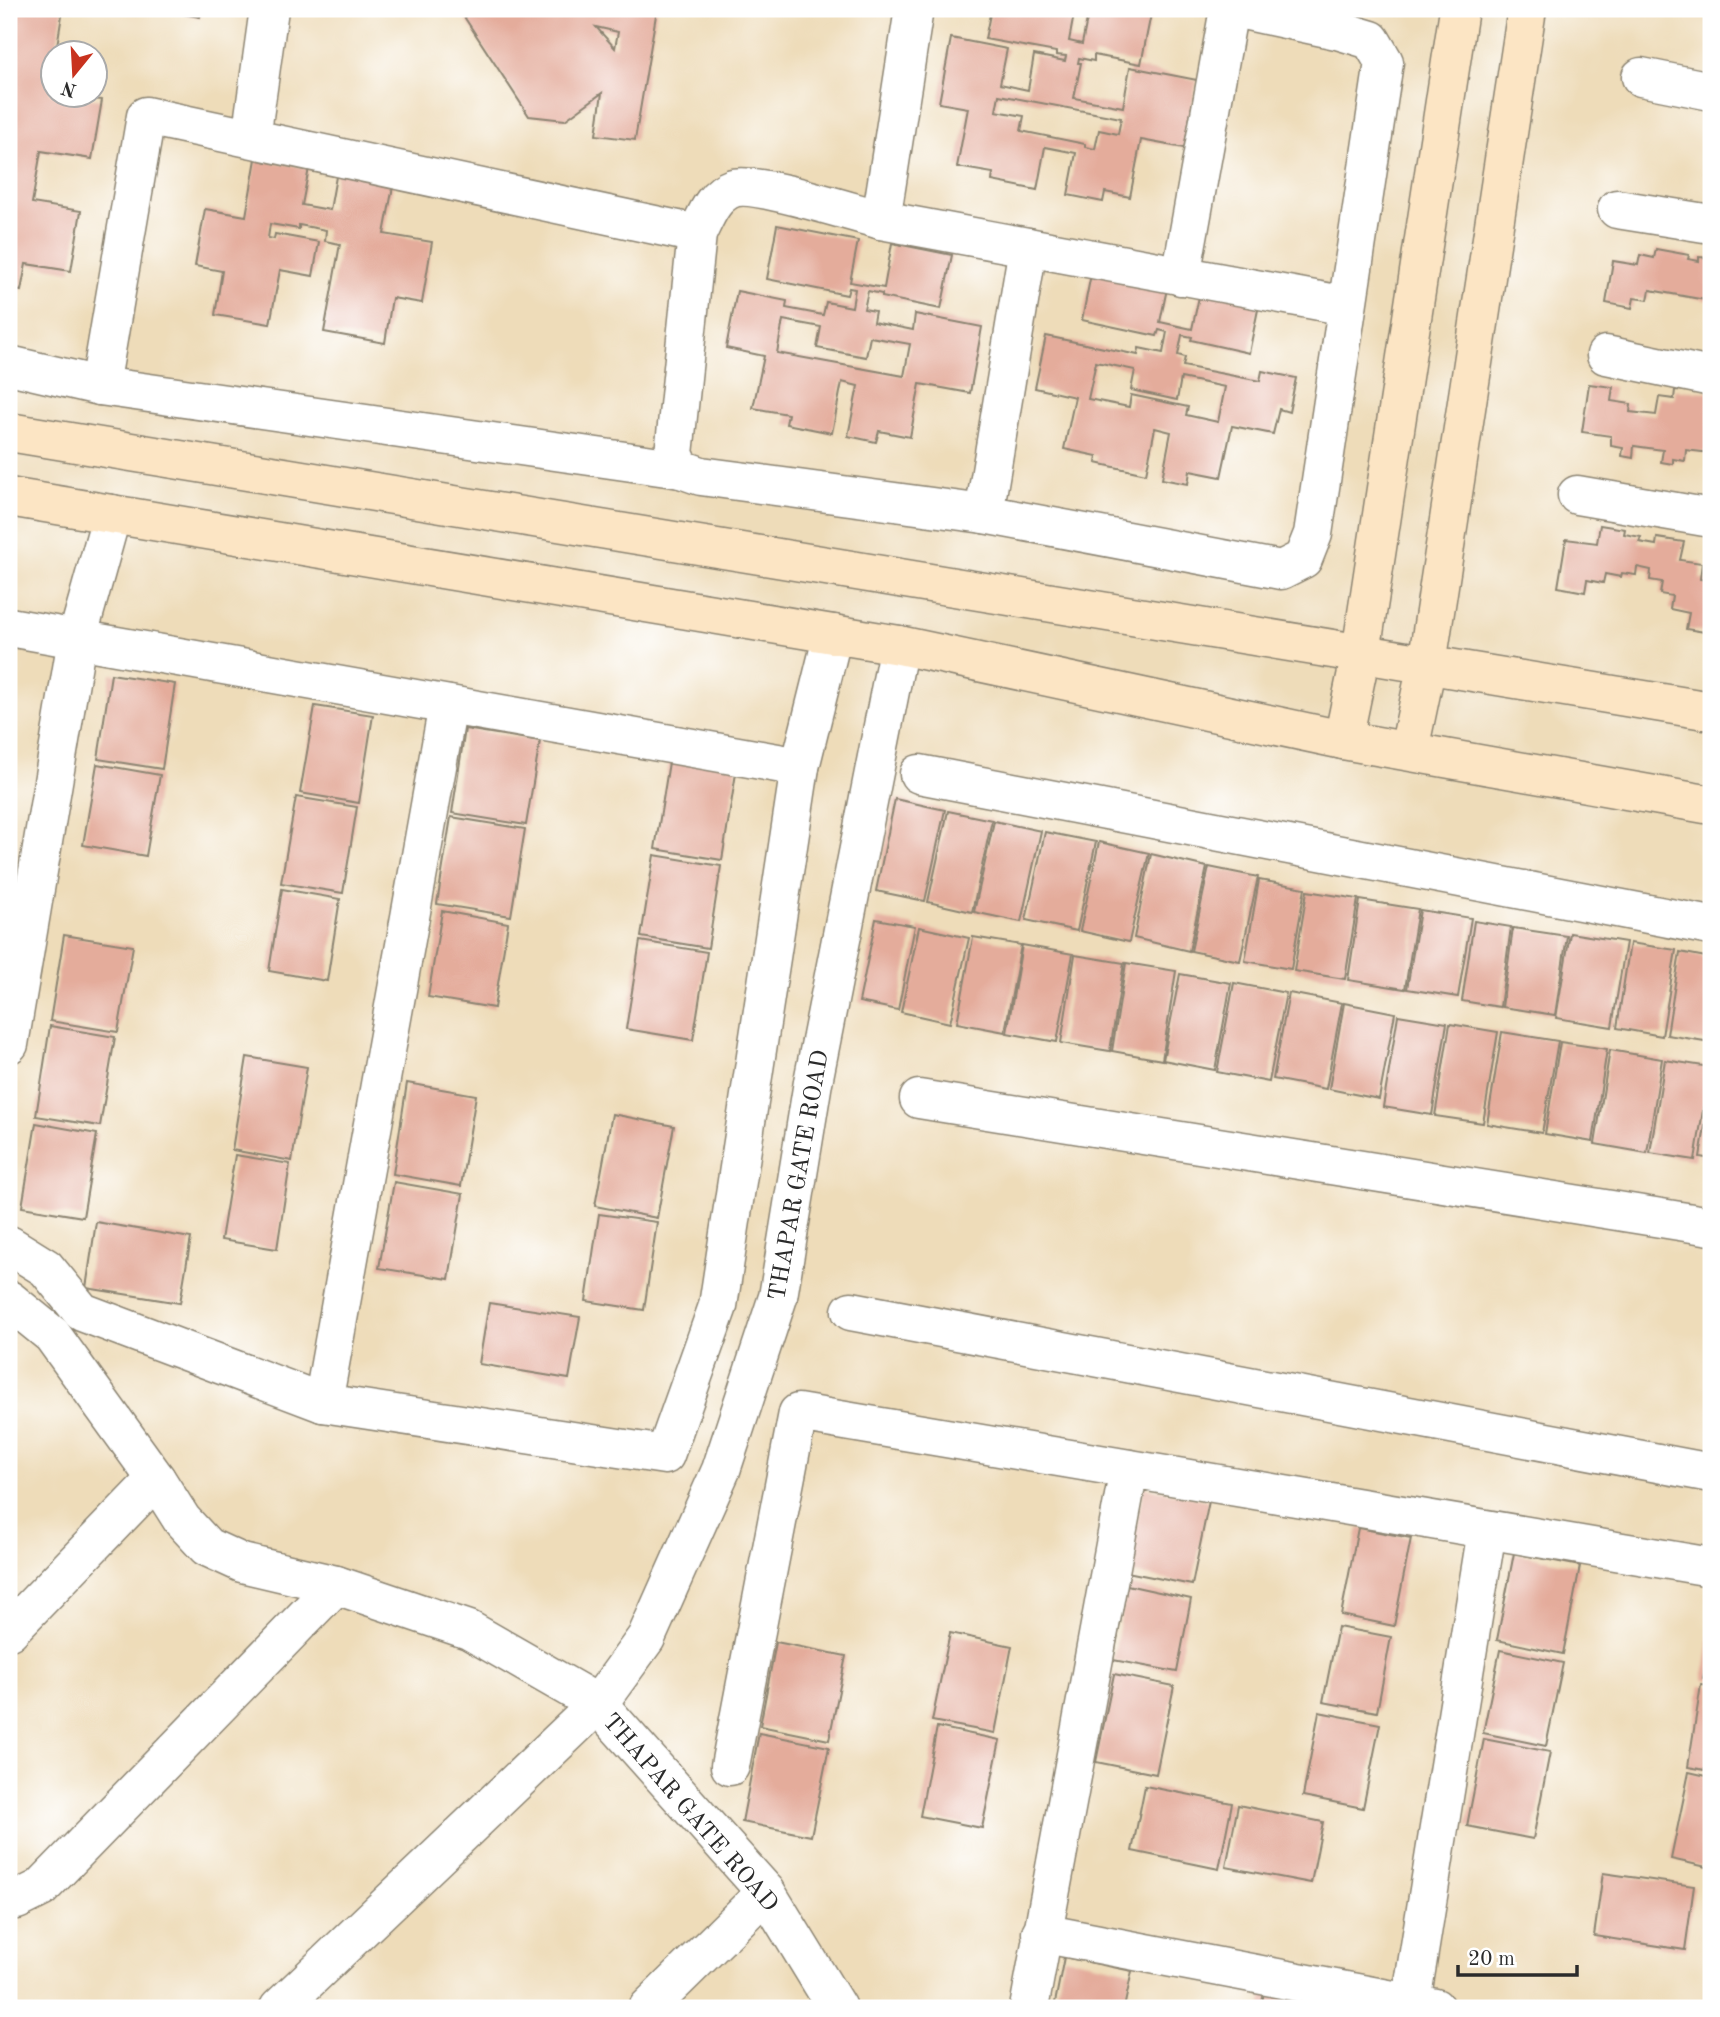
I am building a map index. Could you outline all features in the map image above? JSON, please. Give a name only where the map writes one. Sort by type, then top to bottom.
[{"type":"street","points":[[251,138],[269,9]]},
{"type":"street","points":[[881,220],[914,9]]},
{"type":"street","points":[[1181,276],[1229,9]]},
{"type":"street","points":[[9,365],[100,386],[681,469],[701,476],[984,514],[1281,570],[1303,559],[1313,534],[1384,62],[1371,40],[1340,30],[1238,9]]},
{"type":"street","points":[[1343,740],[1361,653],[1459,9]]},
{"type":"street","points":[[1409,750],[1427,664],[1527,9]]},
{"type":"street","points":[[1641,77],[1711,91]]},
{"type":"street","points":[[100,386],[146,116],[697,233]]},
{"type":"street","points":[[681,469],[674,454],[697,233],[712,204],[734,188],[765,190],[881,220],[1347,306]]},
{"type":"street","points":[[1617,209],[1711,224]]},
{"type":"street","points":[[984,514],[1028,247]]},
{"type":"street","points":[[1606,355],[1711,377]]},
{"type":"street","points":[[9,432],[1711,711]]},
{"type":"street","points":[[1577,495],[1711,518]]},
{"type":"street","points":[[9,497],[898,645],[1343,740],[1711,805]]},
{"type":"street","points":[[9,1044],[77,639],[112,514]]},
{"type":"street","points":[[9,627],[800,767]]},
{"type":"street","points":[[9,1245],[46,1268],[82,1312],[323,1403],[665,1455],[718,1306],[800,767],[834,634]]},
{"type":"street","name":"THAPAR GATE ROAD","points":[[837,2008],[766,1892],[598,1704],[646,1638],[721,1469],[778,1297],[813,1082],[898,645]]},
{"type":"street","points":[[323,1403],[448,705]]},
{"type":"street","points":[[919,774],[1711,926]]},
{"type":"street","points":[[919,1099],[1711,1226]]},
{"type":"street","points":[[10,1302],[52,1335],[156,1479],[182,1520],[208,1547],[242,1563],[336,1585],[469,1630],[598,1704],[279,2008]]},
{"type":"street","points":[[851,1311],[1711,1473]]},
{"type":"street","points":[[730,1766],[798,1413],[1711,1567]]},
{"type":"street","points":[[1029,2008],[1129,1469]]},
{"type":"street","points":[[9,1631],[156,1479]]},
{"type":"street","points":[[1041,1933],[1419,2007],[1487,1531]]},
{"type":"street","points":[[9,1898],[17,1900],[41,1888],[336,1585]]},
{"type":"street","points":[[648,2008],[766,1892]]},
{"type":"building","points":[[9,9],[63,9],[58,38],[38,38],[38,108],[101,108],[92,159],[41,151],[32,203],[81,211],[71,271],[26,264],[21,291],[9,289]]},
{"type":"building","points":[[156,9],[202,9],[200,17]]},
{"type":"building","points":[[459,9],[657,9],[635,140],[596,135],[602,93],[565,120],[529,116]],"holes":[[[596,27],[618,32],[615,48]]]},
{"type":"building","points":[[991,9],[1075,9],[1069,41],[1082,44],[1089,9],[1123,9],[1151,14],[1141,64],[1094,55],[1094,61],[1079,58],[1078,63],[1081,63],[1074,98],[1123,107],[1130,67],[1197,80],[1184,148],[1141,140],[1130,197],[1105,192],[1103,202],[1068,195],[1076,153],[1045,147],[1037,190],[992,181],[993,173],[957,167],[968,108],[939,103],[951,38],[1007,49],[1000,84],[1028,90],[1034,55],[1065,61],[1066,56],[1056,55],[1056,52],[985,39]],"holes":[[[999,95],[1121,118],[1118,134],[1099,130],[1095,149],[1085,147],[1085,144],[1021,131],[1024,116],[996,111]]]},
{"type":"building","points":[[256,159],[309,168],[302,205],[330,210],[337,171],[394,181],[384,234],[432,242],[422,303],[392,298],[385,343],[324,332],[340,244],[325,241],[326,230],[299,225],[299,229],[270,224],[268,238],[274,239],[275,234],[319,242],[313,276],[280,270],[270,324],[215,315],[222,271],[195,266],[205,209],[246,216]]},
{"type":"building","points":[[777,225],[858,241],[850,282],[884,288],[892,243],[952,255],[941,309],[882,297],[882,294],[868,291],[864,309],[875,311],[873,322],[913,330],[915,314],[982,327],[970,393],[920,384],[910,437],[879,431],[876,442],[848,436],[858,386],[842,382],[832,433],[786,424],[788,414],[753,408],[764,356],[726,348],[737,291],[787,301],[786,308],[823,315],[826,302],[852,307],[855,289],[849,288],[847,295],[767,279]],"holes":[[[783,320],[821,327],[817,348],[866,357],[870,337],[910,344],[904,376],[777,353]]]},
{"type":"building","points":[[1656,249],[1689,255],[1688,259],[1699,261],[1699,257],[1711,258],[1711,301],[1650,290],[1648,300],[1634,298],[1632,308],[1606,303],[1613,261],[1638,265],[1640,255],[1654,258]]},
{"type":"building","points":[[1093,264],[1169,279],[1160,322],[1192,329],[1202,283],[1261,295],[1249,353],[1191,340],[1192,337],[1182,335],[1178,355],[1185,357],[1183,366],[1260,381],[1262,371],[1296,378],[1289,412],[1279,409],[1273,434],[1232,426],[1221,477],[1190,471],[1188,484],[1162,479],[1171,432],[1155,428],[1146,474],[1096,463],[1097,456],[1064,449],[1075,397],[1035,388],[1046,336],[1138,355],[1139,348],[1163,353],[1167,332],[1159,330],[1157,336],[1082,320]],"holes":[[[1096,362],[1135,370],[1131,390],[1177,400],[1181,378],[1225,387],[1218,422],[1186,415],[1188,407],[1131,395],[1129,407],[1088,399]]]},
{"type":"building","points":[[1589,384],[1613,387],[1611,401],[1631,404],[1630,412],[1656,415],[1659,397],[1674,399],[1675,390],[1711,392],[1711,453],[1686,450],[1685,461],[1673,459],[1673,464],[1661,462],[1663,450],[1634,446],[1633,458],[1622,456],[1623,448],[1611,446],[1611,436],[1582,432]]},
{"type":"building","points":[[1600,525],[1625,529],[1624,534],[1641,537],[1639,542],[1656,545],[1657,538],[1684,542],[1680,560],[1702,563],[1700,579],[1711,581],[1711,633],[1686,629],[1689,613],[1670,609],[1672,596],[1660,594],[1662,582],[1650,580],[1651,570],[1637,567],[1636,575],[1622,573],[1621,577],[1605,574],[1603,583],[1587,580],[1585,592],[1558,587],[1566,539],[1597,543]]},
{"type":"building","points":[[111,674],[175,684],[162,769],[98,759]]},
{"type":"building","points":[[315,706],[373,715],[359,803],[300,793]]},
{"type":"building","points":[[465,729],[540,741],[526,825],[452,813]]},
{"type":"building","points":[[670,756],[737,767],[722,860],[655,849]]},
{"type":"building","points":[[97,764],[160,775],[146,856],[83,845]]},
{"type":"building","points":[[296,797],[357,807],[343,893],[281,883]]},
{"type":"building","points":[[895,799],[945,810],[925,901],[876,891]]},
{"type":"building","points":[[948,811],[992,820],[972,912],[928,902]]},
{"type":"building","points":[[451,817],[525,829],[511,916],[437,904]]},
{"type":"building","points":[[994,821],[1041,831],[1021,922],[974,912]]},
{"type":"building","points":[[1045,832],[1096,842],[1077,931],[1026,920]]},
{"type":"building","points":[[1099,842],[1149,853],[1129,942],[1080,931]]},
{"type":"building","points":[[1151,854],[1207,867],[1189,951],[1134,938]]},
{"type":"building","points":[[654,855],[721,866],[708,948],[641,937]]},
{"type":"building","points":[[1209,867],[1258,877],[1240,961],[1191,951]]},
{"type":"building","points":[[1259,880],[1305,888],[1291,969],[1245,961]]},
{"type":"building","points":[[282,889],[340,899],[327,981],[269,971]]},
{"type":"building","points":[[1307,891],[1358,899],[1345,979],[1294,971]]},
{"type":"building","points":[[1360,900],[1418,909],[1405,989],[1348,980]]},
{"type":"building","points":[[1420,910],[1471,918],[1458,997],[1407,989]]},
{"type":"building","points":[[442,911],[508,923],[494,1008],[428,997]]},
{"type":"building","points":[[876,919],[915,926],[898,1010],[859,1002]]},
{"type":"building","points":[[1474,921],[1511,927],[1500,1007],[1462,1001]]},
{"type":"building","points":[[919,927],[969,938],[950,1023],[901,1012]]},
{"type":"building","points":[[1513,928],[1567,936],[1555,1015],[1502,1007]]},
{"type":"building","points":[[1570,933],[1626,942],[1612,1027],[1556,1018]]},
{"type":"building","points":[[64,935],[133,946],[118,1032],[50,1021]]},
{"type":"building","points":[[973,937],[1021,945],[1005,1032],[957,1023]]},
{"type":"building","points":[[640,941],[707,952],[693,1040],[626,1029]]},
{"type":"building","points":[[1630,943],[1676,950],[1662,1036],[1617,1028]]},
{"type":"building","points":[[1022,945],[1073,954],[1057,1042],[1007,1033]]},
{"type":"building","points":[[1680,952],[1711,958],[1711,1042],[1667,1035]]},
{"type":"building","points":[[1075,955],[1124,963],[1110,1051],[1061,1043]]},
{"type":"building","points":[[1126,963],[1176,971],[1162,1060],[1112,1051]]},
{"type":"building","points":[[1180,974],[1231,983],[1215,1070],[1163,1060]]},
{"type":"building","points":[[1234,983],[1286,993],[1269,1082],[1217,1072]]},
{"type":"building","points":[[1289,993],[1342,1003],[1326,1089],[1273,1079]]},
{"type":"building","points":[[1344,1003],[1395,1013],[1379,1099],[1329,1089]]},
{"type":"building","points":[[1398,1015],[1447,1023],[1432,1115],[1383,1107]]},
{"type":"building","points":[[1450,1024],[1498,1032],[1483,1123],[1435,1116]]},
{"type":"building","points":[[50,1026],[115,1037],[100,1126],[36,1116]]},
{"type":"building","points":[[1502,1032],[1558,1041],[1542,1133],[1487,1124]]},
{"type":"building","points":[[1560,1042],[1607,1049],[1593,1142],[1545,1134]]},
{"type":"building","points":[[1610,1050],[1662,1059],[1647,1153],[1595,1144]]},
{"type":"building","points":[[247,1057],[307,1067],[292,1161],[232,1150]]},
{"type":"building","points":[[1665,1060],[1710,1067],[1695,1160],[1650,1153]]},
{"type":"building","points":[[407,1083],[476,1095],[461,1186],[393,1174]]},
{"type":"building","points":[[1711,1095],[1711,1159],[1700,1157]]},
{"type":"building","points":[[612,1114],[674,1126],[657,1218],[595,1206]]},
{"type":"building","points":[[36,1123],[97,1134],[83,1217],[22,1207]]},
{"type":"building","points":[[235,1155],[290,1164],[277,1249],[221,1240]]},
{"type":"building","points":[[394,1182],[463,1194],[449,1279],[379,1268]]},
{"type":"building","points":[[599,1214],[657,1222],[644,1310],[586,1301]]},
{"type":"building","points":[[96,1222],[191,1238],[180,1303],[86,1288]]},
{"type":"building","points":[[489,1303],[580,1317],[569,1379],[479,1364]]},
{"type":"building","points":[[1144,1487],[1209,1501],[1192,1585],[1127,1572]]},
{"type":"building","points":[[1358,1528],[1411,1538],[1394,1626],[1341,1615]]},
{"type":"building","points":[[1514,1553],[1580,1566],[1563,1654],[1497,1640]]},
{"type":"building","points":[[1127,1585],[1191,1599],[1177,1672],[1113,1660]]},
{"type":"building","points":[[1338,1627],[1391,1637],[1377,1712],[1323,1702]]},
{"type":"building","points":[[950,1633],[1012,1646],[995,1733],[932,1721]]},
{"type":"building","points":[[1711,1636],[1711,1680],[1703,1679]]},
{"type":"building","points":[[776,1642],[846,1656],[829,1740],[760,1726]]},
{"type":"building","points":[[1500,1650],[1563,1663],[1546,1746],[1483,1733]]},
{"type":"building","points":[[1114,1674],[1174,1686],[1156,1774],[1096,1762]]},
{"type":"building","points":[[1701,1685],[1711,1686],[1711,1771],[1688,1767]]},
{"type":"building","points":[[1319,1712],[1380,1724],[1363,1808],[1303,1796]]},
{"type":"building","points":[[937,1727],[1000,1740],[982,1828],[920,1816]]},
{"type":"building","points":[[759,1733],[829,1747],[811,1836],[742,1822]]},
{"type":"building","points":[[1484,1739],[1550,1752],[1533,1839],[1467,1826]]},
{"type":"building","points":[[1689,1772],[1711,1777],[1711,1868],[1671,1859]]},
{"type":"building","points":[[1145,1786],[1232,1803],[1219,1869],[1132,1851]]},
{"type":"building","points":[[1238,1805],[1323,1822],[1311,1883],[1226,1867]]},
{"type":"building","points":[[1603,1873],[1694,1886],[1685,1950],[1594,1936]]},
{"type":"building","points":[[1064,1957],[1132,1971],[1124,2008],[1054,2008]]},
{"type":"building","points":[[1264,1992],[1341,2008],[1261,2008]]}]
